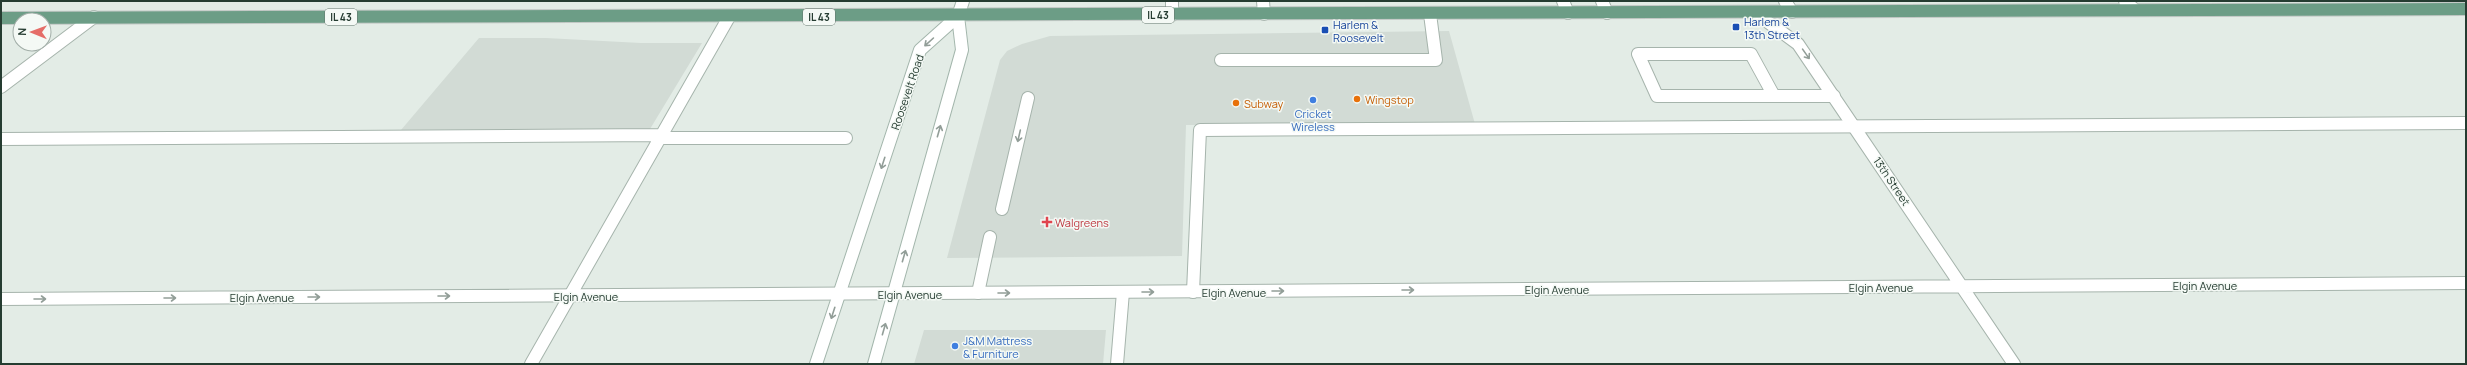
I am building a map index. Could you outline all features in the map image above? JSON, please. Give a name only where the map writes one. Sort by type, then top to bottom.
[{"type":"main road","name":"IL 43","points":[[1,18],[729,17],[2466,9]]},
{"type":"street","points":[[874,364],[962,50],[958,16],[962,1]]},
{"type":"street","points":[[1172,1],[1172,15]]},
{"type":"street","points":[[1263,1],[1264,14]]},
{"type":"street","points":[[1563,1],[1568,13]]},
{"type":"street","points":[[1602,1],[1607,13]]},
{"type":"street","points":[[1785,1],[1792,12]]},
{"type":"street","points":[[2125,1],[2135,10]]},
{"type":"street","points":[[2432,1],[2444,9]]},
{"type":"street","name":"13th Street","points":[[1754,12],[1798,44],[1855,126],[2014,364]]},
{"type":"street","points":[[1222,60],[1436,60],[1430,14]]},
{"type":"street","name":"Roosevelt Road","points":[[816,364],[920,50],[958,16]]},
{"type":"street","points":[[531,364],[729,17]]},
{"type":"street","points":[[1,88],[94,18]]},
{"type":"street","points":[[1775,96],[1751,54],[1638,54],[1657,96],[1775,96],[1834,96]]},
{"type":"street","points":[[1002,209],[1028,98]]},
{"type":"street","points":[[1193,292],[1200,130],[2466,123]]},
{"type":"street","points":[[1,139],[661,137],[846,138]]},
{"type":"street","points":[[978,294],[990,237]]},
{"type":"street","name":"Elgin Avenue","points":[[1,299],[978,294],[2466,283]]},
{"type":"street","points":[[1117,364],[1123,292]]},
{"type":"shaded area","points":[[1449,31],[1475,124],[1186,125],[1182,256],[947,258],[1000,60],[1007,51],[1022,44],[1050,36]]},
{"type":"shaded area","points":[[479,38],[546,38],[641,43],[702,43],[650,129],[401,130]]},
{"type":"shaded area","points":[[924,330],[1106,330],[1103,364],[914,364]]},
{"type":"place","name":"Harlem & 13th Street","points":[[1736,27]]},
{"type":"place","name":"Harlem & Roosevelt","points":[[1325,30]]},
{"type":"place","name":"Wingstop","points":[[1357,99]]},
{"type":"place","name":"Cricket Wireless","points":[[1313,100]]},
{"type":"place","name":"Subway","points":[[1236,103]]},
{"type":"place","name":"Walgreens","points":[[1047,222]]},
{"type":"place","name":"J&M Mattress & Furniture","points":[[955,346]]}]
